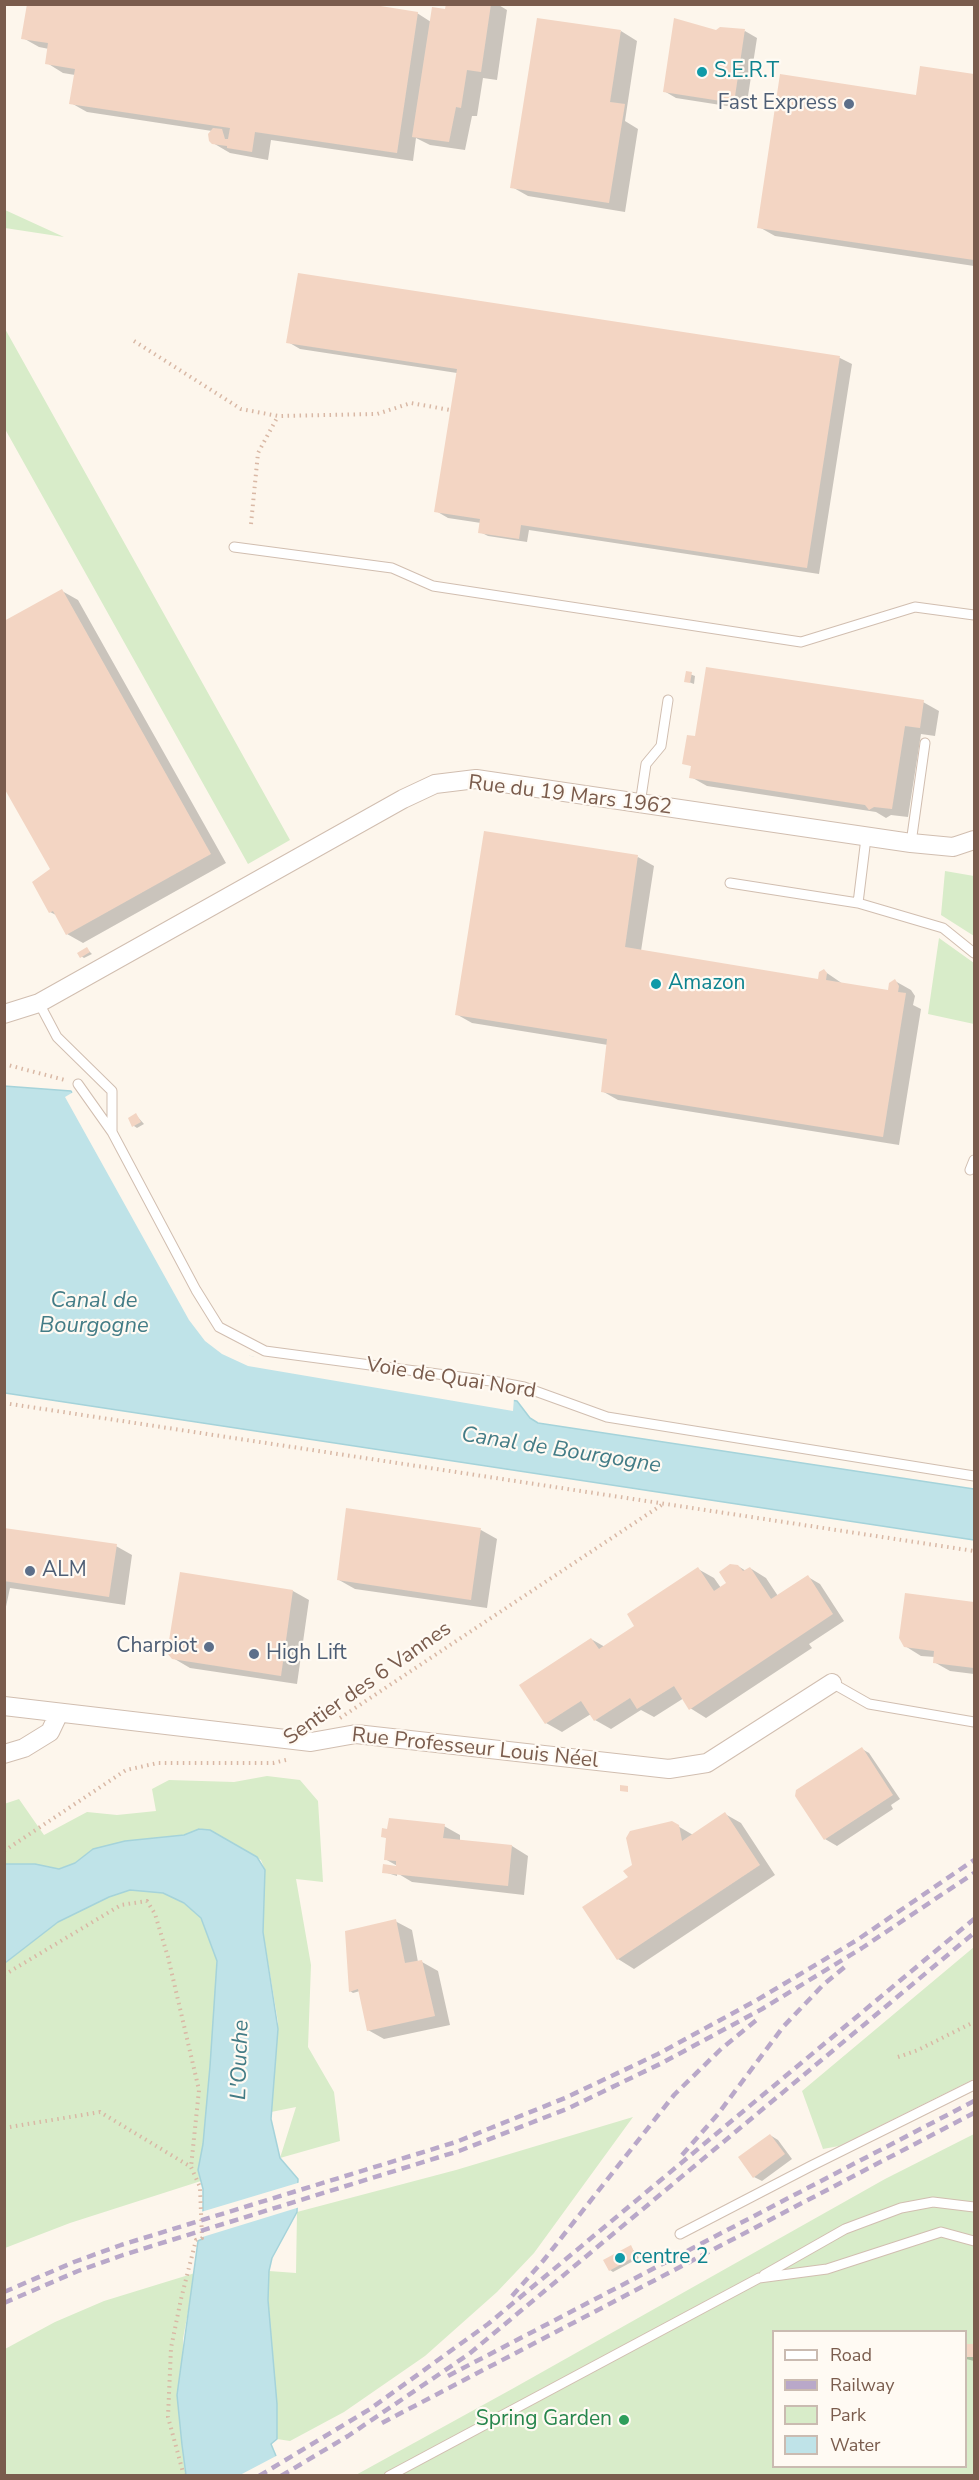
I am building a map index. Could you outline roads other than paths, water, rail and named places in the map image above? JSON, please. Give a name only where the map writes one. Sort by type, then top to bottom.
[{"type":"street","name":"Rue du 19 Mars 1962","points":[[4,1014],[39,1003],[393,805],[435,784],[476,779],[911,843],[953,847],[975,840]]},
{"type":"street","name":"Rue Professeur Louis Néel","points":[[4,1706],[311,1742],[357,1734],[669,1769],[707,1763],[832,1683]]},
{"type":"street","points":[[4,1754],[24,1748],[50,1732],[59,1713]]},
{"type":"lane","points":[[234,547],[392,568],[433,586],[801,642],[915,607],[975,615]]},
{"type":"lane","points":[[640,804],[646,764],[661,746],[668,700]]},
{"type":"lane","points":[[911,843],[925,743]]},
{"type":"lane","points":[[858,903],[866,838]]},
{"type":"lane","points":[[730,883],[858,903],[943,927],[975,953]]},
{"type":"lane","name":"Voie de Quai Nord","points":[[39,1003],[57,1038],[112,1090],[112,1132]]},
{"type":"lane","name":"Voie de Quai Nord","points":[[78,1084],[112,1132],[196,1290],[219,1327],[265,1351],[498,1382],[524,1387],[607,1417],[975,1476]]},
{"type":"lane","points":[[970,1170],[975,1160]]},
{"type":"lane","points":[[832,1683],[869,1704],[975,1722]]},
{"type":"lane","points":[[680,2234],[975,2085]]},
{"type":"lane","points":[[389,2475],[759,2278],[844,2229],[900,2208],[933,2202],[975,2206]]},
{"type":"lane","points":[[759,2278],[827,2269],[941,2232],[975,2241]]},
{"type":"water","name":"Canal de Bourgogne","points":[[4,1086],[71,1091],[195,1315],[210,1335],[236,1353],[275,1363],[517,1401],[530,1418],[538,1423],[974,1489],[974,1540],[5,1393]]},
{"type":"water","name":"L'Ouche","points":[[199,1829],[210,1830],[257,1857],[265,1870],[263,1932],[278,2029],[271,2119],[280,2158],[298,2179],[297,2212],[272,2258],[269,2271],[268,2300],[277,2404],[277,2439],[271,2444],[284,2475],[186,2475],[177,2395],[198,2241],[203,2235],[203,2189],[198,2170],[203,2144],[217,1961],[201,1918],[184,1903],[163,1893],[130,1890],[109,1897],[58,1922],[5,1963],[4,1864],[35,1864],[59,1869],[75,1863],[93,1849],[125,1841],[184,1835]]},
{"type":"railway","points":[[4,2292],[121,2245],[456,2142],[565,2098],[658,2054],[757,2000],[857,1940],[974,1860]]},
{"type":"railway","points":[[4,2303],[78,2271],[123,2255],[459,2151],[569,2108],[662,2063],[762,2009],[862,1948],[974,1873]]},
{"type":"railway","points":[[259,2476],[370,2409],[488,2324],[974,1919]]},
{"type":"railway","points":[[281,2476],[348,2436],[469,2354],[974,1933]]},
{"type":"railway","points":[[682,2155],[718,2114],[783,2027],[823,1985],[847,1965]]},
{"type":"railway","points":[[512,2296],[543,2261],[674,2095],[721,2049],[759,2018]]},
{"type":"railway","points":[[448,2376],[974,2101]]},
{"type":"railway","points":[[382,2423],[974,2113]]},
{"type":"place","name":"S.E.R.T","points":[[702,72]]},
{"type":"place","name":"Fast Express","points":[[849,104]]},
{"type":"place","name":"Amazon","points":[[656,984]]},
{"type":"place","name":"ALM","points":[[30,1571]]},
{"type":"place","name":"Charpiot","points":[[209,1647]]},
{"type":"place","name":"High Lift","points":[[254,1654]]},
{"type":"place","name":"centre 2","points":[[620,2258]]},
{"type":"place","name":"Spring Garden","points":[[624,2420]]}]
